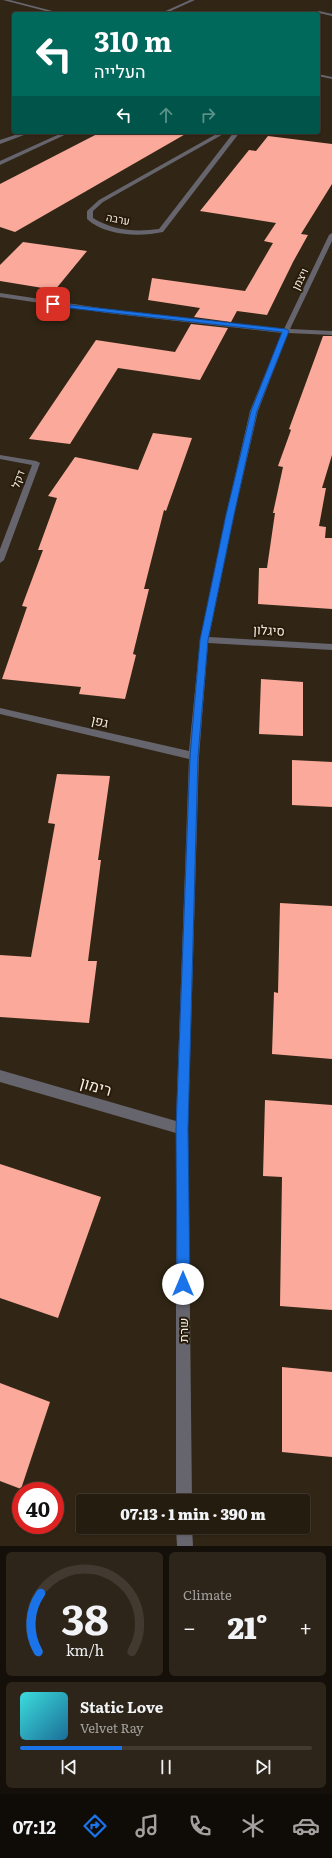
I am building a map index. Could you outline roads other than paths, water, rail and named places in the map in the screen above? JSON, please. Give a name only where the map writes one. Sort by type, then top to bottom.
[{"type":"street","points":[[5,0],[54,12]]},
{"type":"street","points":[[166,12],[193,0]]},
{"type":"street","points":[[179,2],[186,3]]},
{"type":"street","points":[[320,12],[332,15]]},
{"type":"street","points":[[320,77],[332,78]]},
{"type":"street","points":[[0,142],[22,134]]},
{"type":"street","points":[[0,163],[64,134]]},
{"type":"street","name":"ערבה","points":[[220,134],[101,201],[90,211],[90,219],[100,226],[122,231],[142,233],[161,231],[235,134]]},
{"type":"street","name":"ויצמן","points":[[286,331],[332,235]]},
{"type":"street","points":[[0,296],[99,310],[286,331],[332,333]]},
{"type":"street","name":"שרת","points":[[184,1494],[182,1129],[194,756],[204,640],[230,515],[254,411],[286,331]]},
{"type":"street","name":"דקל","points":[[0,457],[36,463],[0,560]]},
{"type":"street","name":"סיגלון","points":[[204,640],[332,647]]},
{"type":"street","name":"גפן","points":[[0,711],[194,756]]},
{"type":"street","name":"רימון","points":[[0,1076],[182,1129]]},
{"type":"street","points":[[184,1534],[185,1546]]}]
